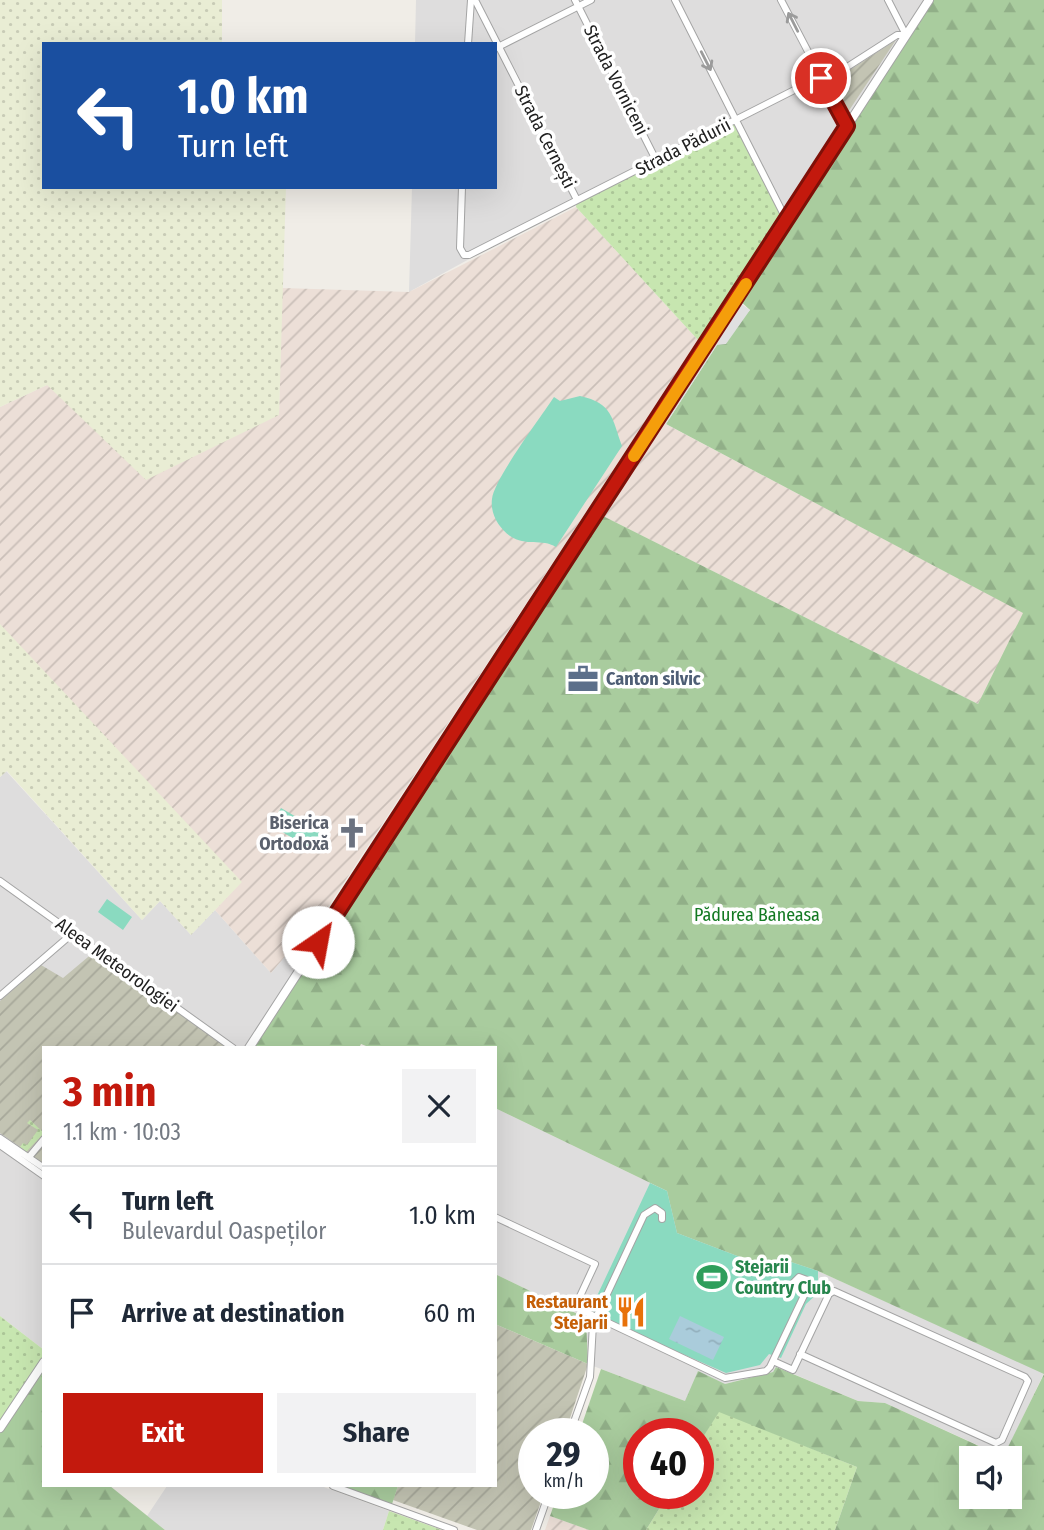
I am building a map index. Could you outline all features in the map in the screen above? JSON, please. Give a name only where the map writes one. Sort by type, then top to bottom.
[{"type":"street","points":[[468,42],[473,0]]},
{"type":"street","name":"Strada Cernești","points":[[473,0],[494,42]]},
{"type":"street","points":[[497,47],[577,3],[591,0]]},
{"type":"street","points":[[675,0],[786,219]]},
{"type":"street","points":[[781,0],[847,126]]},
{"type":"street","points":[[888,0],[906,35]]},
{"type":"street","points":[[250,1046],[929,0]]},
{"type":"street","name":"Strada Vorniceni","points":[[577,3],[656,160]]},
{"type":"street","name":"Strada Pădurii","points":[[462,189],[460,248],[464,255],[469,255],[821,78],[830,78],[897,35],[906,35]]},
{"type":"street","name":"Strada Cernești","points":[[497,47],[577,200]]},
{"type":"street","name":"Aleea Meteorologiei","points":[[0,881],[230,1046]]},
{"type":"street","points":[[0,996],[73,933]]},
{"type":"street","points":[[0,1139],[42,1167]]},
{"type":"street","points":[[29,1157],[42,1141]]},
{"type":"street","points":[[0,1145],[42,1175]]},
{"type":"street","points":[[575,1418],[590,1377],[596,1316],[644,1215],[655,1208],[660,1210],[662,1219]]},
{"type":"street","points":[[497,1218],[595,1264],[575,1307],[725,1378],[766,1371],[809,1284],[807,1280],[799,1278],[790,1286]]},
{"type":"street","points":[[773,1361],[793,1370],[800,1354],[829,1293],[834,1291],[1025,1377],[1028,1381],[998,1443],[800,1354]]},
{"type":"street","points":[[0,1428],[42,1365]]},
{"type":"street","points":[[335,1487],[454,1530]]},
{"type":"street","points":[[536,1530],[543,1509]]},
{"type":"shaded area","points":[[0,0],[222,0],[222,42],[42,42],[42,189],[286,189],[279,415],[146,480],[47,385],[0,407]]},
{"type":"shaded area","points":[[416,0],[929,0],[786,219],[577,200],[409,292],[412,189],[497,189],[497,42],[415,42]]},
{"type":"shaded area","points":[[896,40],[846,115],[831,82]]},
{"type":"shaded area","points":[[576,207],[698,340],[302,947],[297,942],[271,973],[215,910],[241,882],[0,626],[0,407],[47,385],[279,415],[282,288],[409,292]]},
{"type":"shaded area","points":[[741,304],[750,310],[726,344],[717,345],[666,424],[658,420],[708,343],[716,338]]},
{"type":"shaded area","points":[[658,420],[1024,613],[978,704],[597,513]]},
{"type":"shaded area","points":[[0,624],[242,882],[191,935],[160,901],[142,920],[7,771],[0,777]]},
{"type":"shaded area","points":[[6,771],[142,920],[160,901],[191,935],[215,910],[271,973],[297,942],[310,955],[250,1046],[42,1046],[42,1348],[0,1316],[0,777]]},
{"type":"shaded area","points":[[94,952],[226,1046],[42,1046],[42,1163],[0,1133],[0,1001],[41,965],[63,978]]},
{"type":"shaded area","points":[[497,1109],[667,1191],[818,1271],[1044,1373],[1009,1446],[980,1446],[885,1403],[858,1401],[777,1367],[773,1372],[725,1384],[685,1401],[588,1364],[586,1318],[497,1275]]},
{"type":"shaded area","points":[[497,1325],[588,1364],[570,1418],[518,1418],[518,1509],[538,1509],[531,1530],[477,1530],[393,1500],[398,1487],[497,1487]]},
{"type":"shaded area","points":[[166,1487],[324,1487],[389,1511],[383,1530],[165,1530],[147,1516]]},
{"type":"shaded area","points":[[550,1516],[589,1530],[545,1530]]},
{"type":"green space","name":"Pădurea Băneasa","points":[[929,0],[1044,0],[1044,1374],[818,1271],[791,1262],[753,1262],[677,1233],[667,1191],[497,1109],[497,1046],[250,1046],[597,513],[978,704],[1023,613],[666,424],[717,345],[750,310],[737,298]]},
{"type":"green space","points":[[736,120],[786,219],[708,343],[698,340],[576,207],[577,200]]},
{"type":"green space","points":[[580,396],[605,408],[613,420],[622,446],[556,547],[516,539],[502,529],[496,520],[492,505],[495,490],[509,463],[554,397],[560,401]]},
{"type":"green space","points":[[281,808],[310,825],[313,822],[325,829],[312,850],[271,825]]},
{"type":"green space","points":[[107,899],[132,917],[123,930],[98,912]]},
{"type":"green space","points":[[30,1120],[42,1131],[42,1135],[26,1152],[20,1147],[23,1143],[27,1145],[38,1130],[27,1123]]},
{"type":"green space","name":"Stejarii Country Club","points":[[650,1183],[667,1191],[677,1233],[753,1262],[791,1262],[818,1271],[818,1293],[806,1304],[781,1358],[769,1354],[760,1365],[726,1373],[589,1313]]},
{"type":"green space","points":[[497,1275],[586,1318],[588,1364],[497,1325]]},
{"type":"green space","points":[[0,1316],[42,1348],[42,1365],[0,1428]]},
{"type":"green space","points":[[42,1365],[42,1487],[111,1487],[165,1530],[0,1530],[0,1428]]},
{"type":"green space","points":[[776,1367],[858,1401],[885,1403],[979,1446],[959,1446],[959,1509],[1022,1509],[1022,1446],[1008,1446],[1044,1374],[1044,1530],[835,1530],[857,1467],[719,1412],[714,1420],[623,1418],[623,1509],[659,1509],[646,1530],[589,1530],[550,1516],[552,1509],[609,1509],[609,1418],[584,1418],[601,1369],[685,1401],[698,1371],[725,1384],[773,1372]]},
{"type":"green space","points":[[719,1411],[857,1467],[835,1530],[646,1530],[659,1509],[714,1509],[714,1419]]},
{"type":"green space","points":[[336,1487],[398,1487],[391,1507]]},
{"type":"green space","points":[[389,1511],[442,1530],[383,1530]]},
{"type":"water","points":[[680,1316],[724,1337],[713,1360],[669,1339]]},
{"type":"slow traffic","points":[[634,456],[746,284]]},
{"type":"place","name":"Canton silvic","points":[[583,679]]},
{"type":"place","name":"Biserica Ortodoxă","points":[[352,833]]},
{"type":"place","name":"Stejarii Country Club","points":[[712,1277]]},
{"type":"place","name":"Restaurant Stejarii","points":[[631,1312]]},
{"type":"route","points":[[318,942],[847,126],[821,78]]}]
